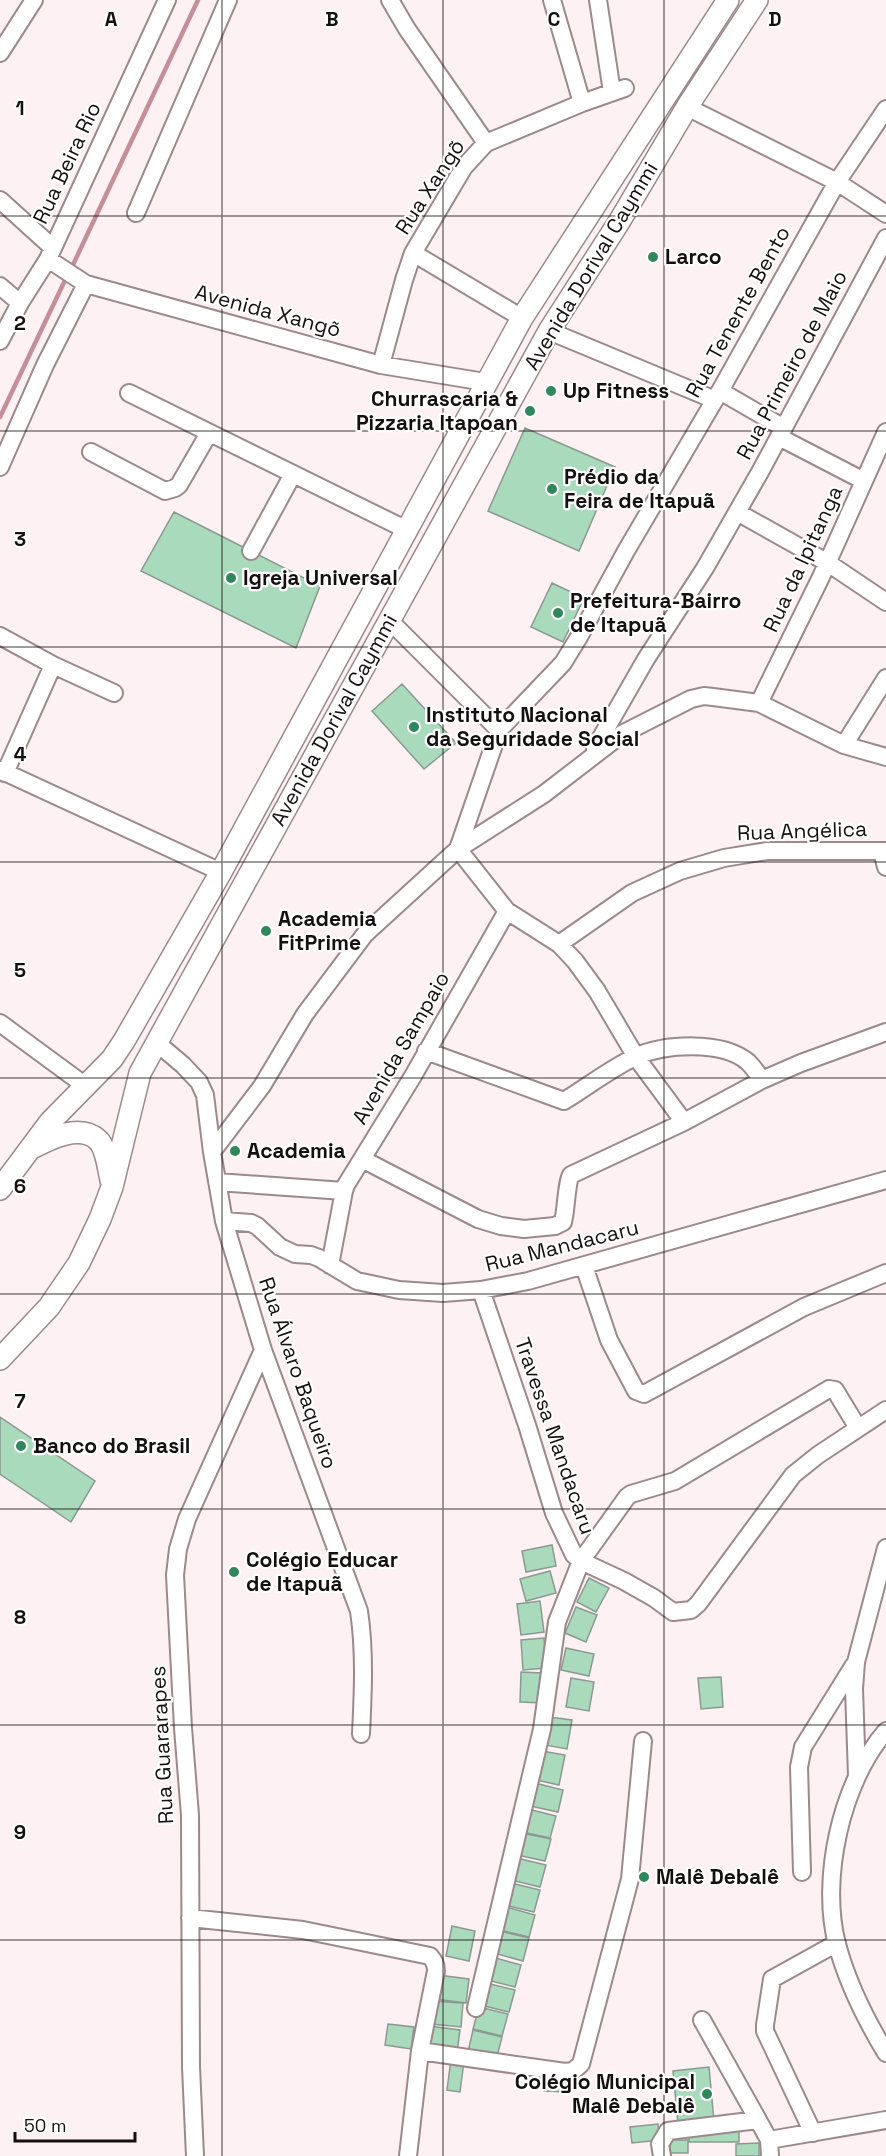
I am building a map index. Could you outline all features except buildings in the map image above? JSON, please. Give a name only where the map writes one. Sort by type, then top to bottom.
[{"type":"main road","name":"Avenida Dorival Caymmi","points":[[0,1189],[50,1122],[87,1087],[112,1059],[124,1041],[221,872],[405,529],[522,318],[728,0]]},
{"type":"main road","name":"Avenida Dorival Caymmi","points":[[0,1359],[49,1306],[79,1263],[100,1219],[112,1186],[140,1073],[549,331],[619,222],[687,108],[757,0]]},
{"type":"main road","points":[[26,1152],[59,1136],[73,1132],[86,1134],[97,1140],[103,1150],[112,1186]]},
{"type":"main road","points":[[0,1341],[21,1337]]},
{"type":"street","points":[[0,52],[34,0]]},
{"type":"street","name":"Rua Beira Rio","points":[[0,341],[20,303],[53,258],[167,0]]},
{"type":"street","points":[[136,213],[228,0]]},
{"type":"street","points":[[390,0],[407,29],[486,143]]},
{"type":"street","points":[[552,0],[582,103]]},
{"type":"street","name":"Rua Xangõ","points":[[381,365],[413,253],[464,167],[486,143],[619,90],[598,0]]},
{"type":"street","points":[[687,108],[837,182],[886,214]]},
{"type":"street","name":"Rua Tenente Bento","points":[[458,849],[499,730],[563,663],[718,395],[837,182],[886,109]]},
{"type":"street","name":"Avenida Xangõ","points":[[0,200],[53,258],[85,283],[381,365],[485,382]]},
{"type":"street","name":"Rua Primeiro de Maio","points":[[588,759],[609,728],[646,659],[705,568],[782,432],[886,238]]},
{"type":"street","points":[[413,253],[522,318]]},
{"type":"street","points":[[0,467],[45,365],[85,283]]},
{"type":"street","points":[[0,286],[20,303]]},
{"type":"street","points":[[549,331],[718,395],[864,481]]},
{"type":"street","points":[[129,393],[405,529]]},
{"type":"street","name":"Rua da Ipitanga","points":[[759,703],[828,563],[886,432]]},
{"type":"street","points":[[91,452],[165,491],[179,485],[209,433]]},
{"type":"street","points":[[252,551],[292,474]]},
{"type":"street","points":[[737,512],[828,563],[886,602]]},
{"type":"street","points":[[388,620],[499,730]]},
{"type":"street","points":[[0,636],[114,693]]},
{"type":"street","points":[[53,664],[3,772],[221,872]]},
{"type":"street","points":[[844,745],[886,678]]},
{"type":"street","points":[[212,1152],[262,1086],[305,1014],[365,934],[458,849],[543,794],[622,734],[691,699],[704,696],[759,703],[844,745],[886,757]]},
{"type":"street","points":[[458,849],[507,911],[558,944],[575,961],[597,991],[636,1057],[684,1122]]},
{"type":"street","name":"Rua Angélica","points":[[558,944],[632,893],[680,871],[724,858],[767,851],[885,856]]},
{"type":"street","name":"Avenida Sampaio","points":[[330,1265],[344,1191],[414,1076],[426,1051],[507,911]]},
{"type":"street","points":[[0,1023],[87,1087]]},
{"type":"street","points":[[362,1159],[478,1219],[501,1226],[524,1229],[555,1226],[563,1222],[569,1177],[684,1122],[762,1080],[886,1032]]},
{"type":"street","name":"Rua Álvaro Baqueiro","points":[[157,1043],[199,1082],[205,1095],[224,1221],[263,1350],[359,1611],[363,1686],[361,1734]]},
{"type":"street","points":[[426,1051],[564,1101],[636,1057],[663,1049],[687,1046],[728,1052],[747,1061],[762,1080]]},
{"type":"street","name":"Rua Mandacaru","points":[[224,1221],[251,1223],[280,1247],[296,1254],[311,1255],[357,1281],[399,1290],[443,1293],[481,1290],[528,1281],[886,1180]]},
{"type":"street","points":[[217,1182],[344,1191]]},
{"type":"street","points":[[584,1266],[613,1348],[636,1391],[644,1394],[804,1307],[886,1273]]},
{"type":"street","name":"Travessa Mandacaru","points":[[481,1290],[554,1513],[574,1555],[581,1561],[624,1581],[673,1611],[690,1610],[698,1604],[793,1475],[858,1428]]},
{"type":"street","name":"Rua Guararapes","points":[[195,2156],[191,2067],[190,1815],[175,1575],[178,1549],[187,1520],[263,1350]]},
{"type":"street","points":[[476,2008],[542,1729],[557,1622],[581,1561],[631,1494],[675,1481],[829,1389],[835,1390],[858,1428],[886,1410]]},
{"type":"street","points":[[857,1776],[854,1689],[856,1662],[886,1548]]},
{"type":"street","points":[[802,1872],[800,1767],[803,1747],[856,1662]]},
{"type":"street","points":[[886,1731],[857,1776],[843,1817],[832,1865],[837,1943],[853,1990],[886,2054]]},
{"type":"street","points":[[420,2051],[565,2072],[577,2069],[581,2064],[630,1879],[644,1741]]},
{"type":"street","points":[[190,1918],[303,1930],[430,1956],[436,1965],[436,1971],[420,2051],[408,2156]]},
{"type":"street","points":[[813,2133],[765,2031],[765,2025],[772,1979],[837,1943]]},
{"type":"street","points":[[702,2020],[758,2120],[770,2148],[813,2133],[886,2120]]},
{"type":"street","points":[[662,2156],[660,2144],[668,2131],[758,2120]]},
{"type":"waterway","points":[[71,269],[198,0]]},
{"type":"waterway","points":[[0,417],[67,276]]},
{"type":"place","name":"Larco","points":[[653,257]]},
{"type":"place","name":"Up Fitness","points":[[551,391]]},
{"type":"place","name":"Churrascaria & Pizzaria Itapoan","points":[[530,411]]},
{"type":"place","name":"Prédio da Feira de Itapuã","points":[[552,489]]},
{"type":"place","name":"Igreja Universal","points":[[231,578]]},
{"type":"place","name":"Prefeitura-Bairro de Itapuã","points":[[558,613]]},
{"type":"place","name":"Instituto Nacional da Seguridade Social","points":[[414,727]]},
{"type":"place","name":"Academia FitPrime","points":[[266,931]]},
{"type":"place","name":"Academia","points":[[235,1151]]},
{"type":"place","name":"Banco do Brasil","points":[[21,1446]]},
{"type":"place","name":"Colégio Educar de Itapuã","points":[[234,1572]]},
{"type":"place","name":"Malê Debalê","points":[[644,1877]]},
{"type":"place","name":"Colégio Municipal Malê Debalê","points":[[707,2094]]}]
